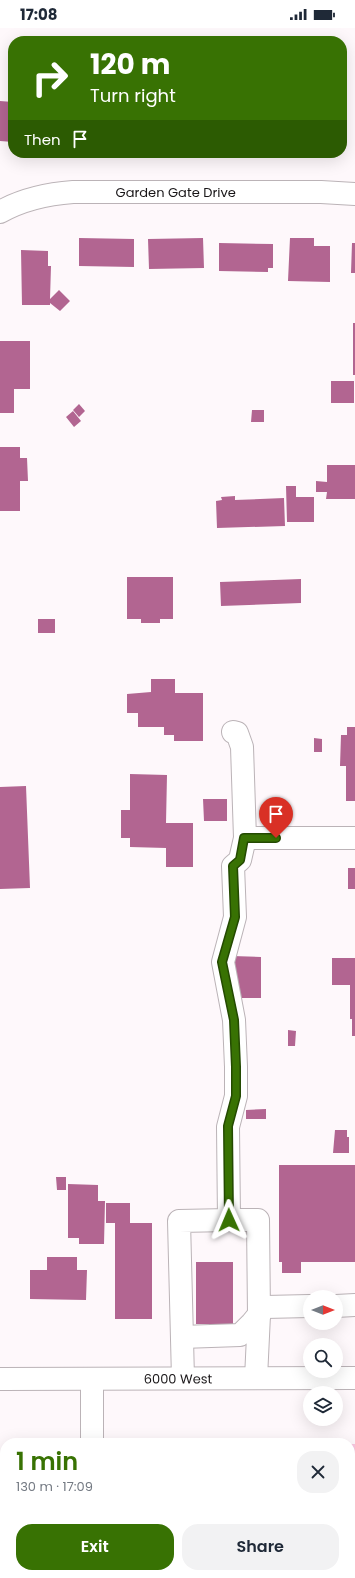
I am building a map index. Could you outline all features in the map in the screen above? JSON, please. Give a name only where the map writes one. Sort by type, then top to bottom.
[{"type":"street","name":"Garden Gate Drive","points":[[0,212],[30,198],[56,193],[73,192],[321,192],[355,194]]},
{"type":"street","points":[[229,1220],[228,1126],[236,1096],[236,1067],[234,1020],[222,962],[235,917],[233,866],[240,860],[244,838],[242,747],[237,734],[233,732]]},
{"type":"street","points":[[244,838],[355,838]]},
{"type":"street","points":[[182,1378],[179,1221],[258,1220],[259,1315],[256,1378]]},
{"type":"street","points":[[343,1306],[355,1305]]},
{"type":"street","points":[[182,1337],[240,1335],[265,1307],[303,1306]]},
{"type":"street","name":"6000 West","points":[[0,1379],[355,1378]]},
{"type":"street","points":[[92,1379],[92,1438]]},
{"type":"building","points":[[0,101],[8,102],[8,142],[0,141]]},
{"type":"building","points":[[79,238],[134,239],[134,267],[79,266]]},
{"type":"building","points":[[203,238],[204,268],[149,269],[148,239]]},
{"type":"building","points":[[290,238],[314,238],[314,246],[330,246],[330,282],[288,281]]},
{"type":"building","points":[[219,243],[273,244],[273,268],[268,268],[268,272],[219,271]]},
{"type":"building","points":[[352,243],[355,243],[355,273],[351,273]]},
{"type":"building","points":[[21,250],[48,251],[48,266],[51,266],[50,299],[59,290],[70,301],[60,311],[50,303],[50,305],[22,305]]},
{"type":"building","points":[[353,323],[355,323],[355,375],[353,375]]},
{"type":"building","points":[[0,341],[30,341],[30,389],[14,389],[14,413],[0,413]]},
{"type":"building","points":[[331,381],[354,381],[354,403],[331,403]]},
{"type":"building","points":[[79,404],[85,411],[79,417],[73,410]]},
{"type":"building","points":[[252,410],[264,410],[264,422],[251,422]]},
{"type":"building","points":[[73,411],[81,421],[74,427],[66,417]]},
{"type":"building","points":[[0,447],[20,447],[20,458],[27,458],[28,481],[20,481],[20,511],[0,511]]},
{"type":"building","points":[[327,465],[355,465],[355,499],[326,499],[327,492],[316,492],[316,481],[327,482]]},
{"type":"building","points":[[286,486],[296,486],[296,497],[314,497],[314,522],[287,522]]},
{"type":"building","points":[[235,496],[235,500],[284,498],[285,526],[217,528],[216,501],[222,500],[221,497]]},
{"type":"building","points":[[127,577],[173,577],[173,619],[160,619],[160,623],[141,623],[141,619],[127,619]]},
{"type":"building","points":[[301,579],[301,603],[221,606],[220,582]]},
{"type":"building","points":[[38,619],[55,619],[55,633],[38,633]]},
{"type":"building","points":[[151,679],[175,679],[175,693],[203,693],[203,741],[174,741],[174,735],[164,735],[164,727],[138,727],[138,713],[127,713],[127,694],[151,692]]},
{"type":"building","points":[[347,727],[355,727],[355,801],[346,801],[346,766],[340,766],[341,735],[347,735]]},
{"type":"building","points":[[314,738],[322,739],[322,752],[314,752]]},
{"type":"building","points":[[130,774],[167,775],[166,823],[193,823],[193,867],[166,867],[166,848],[130,847],[130,838],[121,838],[121,810],[130,810]]},
{"type":"building","points":[[26,786],[30,888],[0,889],[0,787]]},
{"type":"building","points":[[203,799],[227,799],[227,821],[204,821]]},
{"type":"building","points":[[348,868],[355,868],[355,889],[348,889]]},
{"type":"building","points":[[232,956],[261,957],[261,998],[231,998]]},
{"type":"building","points":[[332,958],[355,958],[355,1036],[352,1036],[352,1019],[350,1019],[350,985],[332,985]]},
{"type":"building","points":[[288,1030],[296,1031],[295,1046],[288,1046]]},
{"type":"building","points":[[266,1109],[266,1119],[246,1119],[246,1110]]},
{"type":"building","points":[[335,1130],[347,1130],[347,1137],[349,1137],[349,1153],[333,1153]]},
{"type":"building","points":[[279,1165],[355,1165],[355,1262],[301,1262],[301,1273],[282,1273],[282,1262],[279,1262]]},
{"type":"building","points":[[56,1177],[66,1177],[66,1190],[57,1190]]},
{"type":"building","points":[[68,1184],[98,1185],[98,1201],[105,1201],[104,1244],[79,1244],[79,1238],[68,1238]]},
{"type":"building","points":[[106,1203],[130,1203],[130,1223],[152,1223],[152,1319],[115,1319],[115,1223],[106,1223]]},
{"type":"building","points":[[47,1257],[77,1257],[77,1270],[87,1270],[86,1300],[30,1299],[30,1270],[47,1270]]},
{"type":"building","points":[[196,1262],[233,1262],[233,1324],[209,1326],[209,1324],[196,1324]]},
{"type":"route","points":[[229,1220],[228,1126],[236,1096],[236,1067],[234,1020],[222,962],[235,917],[233,866],[240,860],[244,838],[276,838]]}]
